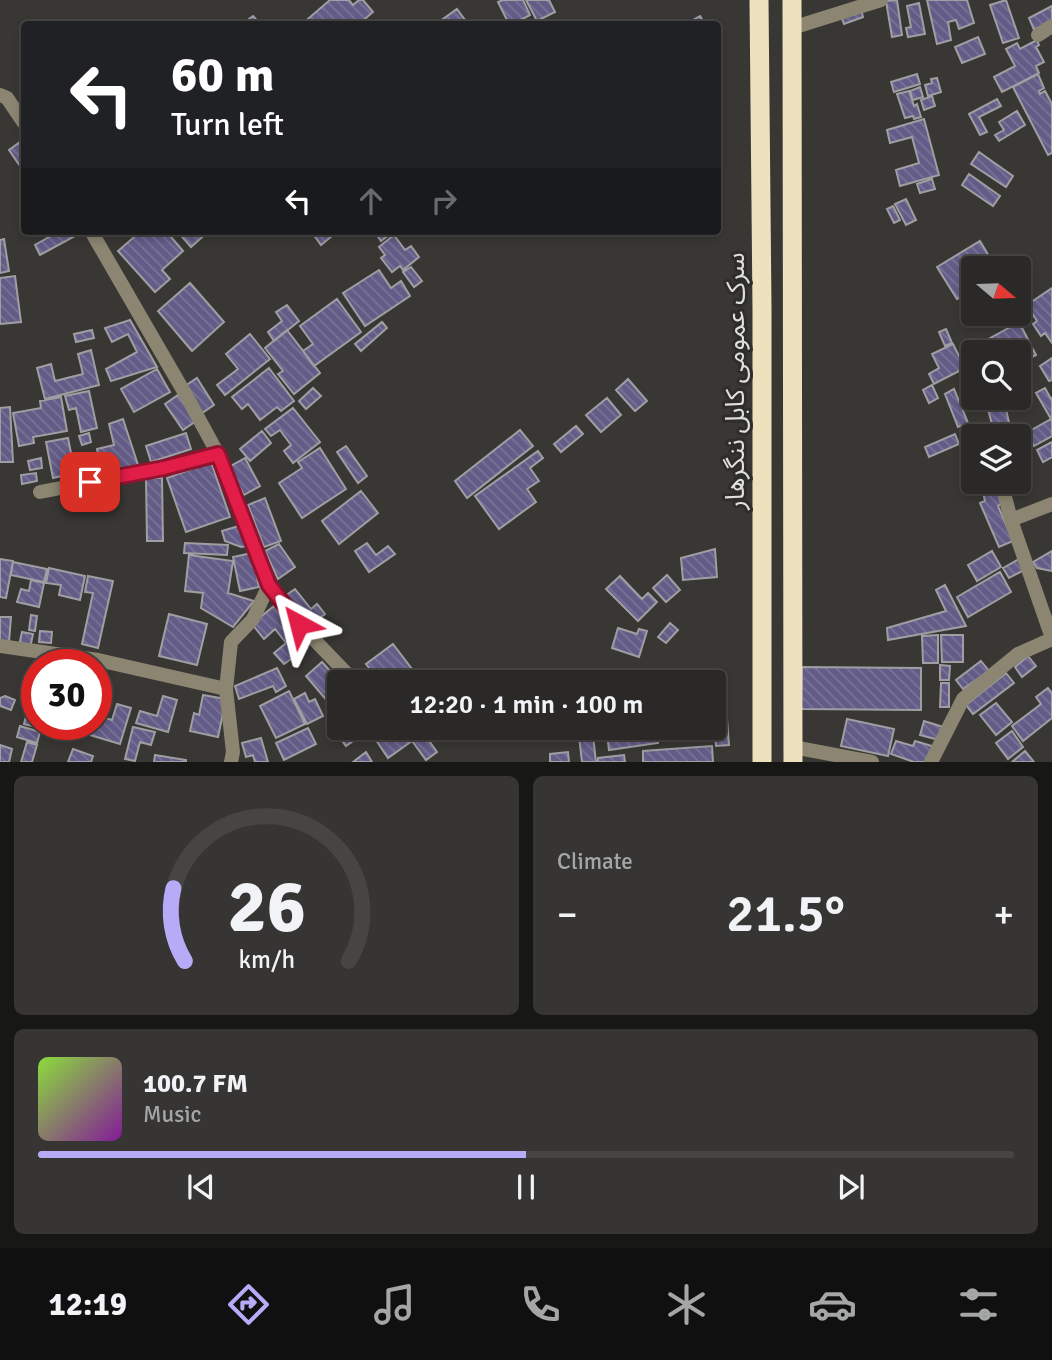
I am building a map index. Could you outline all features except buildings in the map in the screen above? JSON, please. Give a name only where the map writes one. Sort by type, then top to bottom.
[{"type":"highway","name":"سرک عمومی کابل ننگرهار","points":[[759,0],[762,761]]},
{"type":"highway","points":[[792,0],[793,754]]},
{"type":"street","points":[[792,27],[881,0]]},
{"type":"street","points":[[1038,35],[1052,26]]},
{"type":"street","points":[[0,95],[7,98],[21,119]]},
{"type":"street","points":[[93,235],[218,454],[269,585],[299,624],[343,670]]},
{"type":"street","points":[[40,492],[164,468],[218,454]]},
{"type":"street","points":[[931,761],[962,699],[1018,654],[1052,638],[1004,494]]},
{"type":"street","points":[[1011,520],[1052,504]]},
{"type":"street","points":[[230,761],[233,752],[226,689],[231,642],[253,619],[269,585]]},
{"type":"street","points":[[0,646],[98,660],[226,689]]},
{"type":"street","points":[[793,754],[872,761]]},
{"type":"route","points":[[90,482],[164,468],[218,454],[269,585],[299,624]]}]
